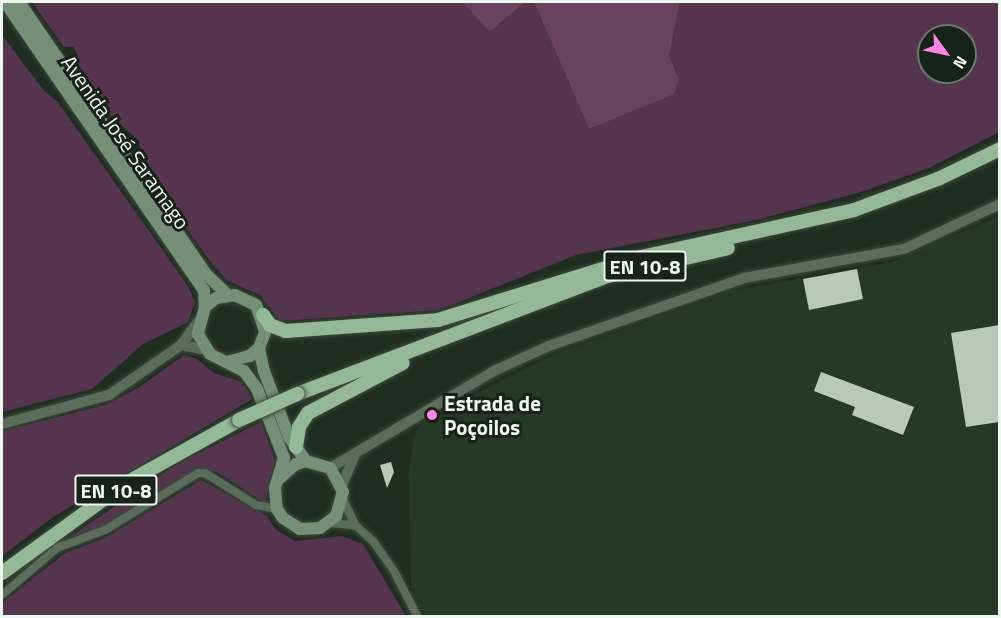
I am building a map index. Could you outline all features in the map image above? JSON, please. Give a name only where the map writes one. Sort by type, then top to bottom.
[{"type":"highway","name":"EN 10-8","points":[[2,573],[126,483],[239,420],[297,394],[517,303],[641,257],[854,210],[938,179],[999,149]]},
{"type":"highway","name":"EN 10-8","points":[[517,303],[659,262],[800,234],[871,214],[936,189],[999,159]]},
{"type":"highway","points":[[263,315],[270,325],[286,331],[380,327],[438,320],[517,303]]},
{"type":"highway","points":[[296,447],[302,420],[315,408],[517,303]]},
{"type":"main road","name":"Avenida José Saramago","points":[[6,2],[204,290],[205,307]]},
{"type":"main road","name":"Avenida José Saramago","points":[[19,2],[206,274],[228,295]]},
{"type":"main road","points":[[227,362],[245,359],[259,348],[265,332],[263,315],[247,298],[228,295],[205,307],[198,322],[198,334],[206,350],[227,362],[244,371],[256,389],[282,452],[280,478],[274,498],[277,509],[290,525],[300,529],[320,528],[330,523],[343,499],[342,485],[330,468],[306,461],[296,464],[280,478]]},
{"type":"main road","points":[[259,348],[264,371],[296,447],[306,461]]},
{"type":"street","points":[[330,468],[359,448],[496,370],[549,346],[744,278],[904,249],[999,204]]},
{"type":"street","points":[[2,424],[109,395],[181,345],[198,322]]},
{"type":"street","points":[[181,345],[206,350]]},
{"type":"street","points":[[342,485],[345,470],[359,448]]},
{"type":"street","points":[[2,595],[57,548],[105,530],[198,473],[217,479],[256,505],[277,509]]},
{"type":"street","points":[[343,499],[355,525],[384,556],[417,616]]},
{"type":"street","points":[[330,523],[355,525]]},
{"type":"shaded area","points":[[32,2],[462,2],[490,32],[525,2],[534,2],[589,129],[630,111],[679,79],[669,56],[680,2],[999,2],[999,132],[929,168],[861,192],[756,220],[576,255],[439,310],[280,321],[260,295],[228,281],[212,264],[142,165],[139,141],[108,113],[81,76],[77,53],[73,47],[64,47]]},
{"type":"shaded area","points":[[462,2],[525,2],[490,32]]},
{"type":"shaded area","points":[[534,2],[680,2],[669,56],[679,79],[674,94],[589,129]]},
{"type":"shaded area","points":[[2,35],[44,91],[57,101],[188,286],[195,302],[188,322],[143,344],[92,389],[2,412]]},
{"type":"shaded area","points":[[999,216],[999,616],[425,616],[411,587],[409,472],[414,434],[425,420],[552,355],[731,291],[892,262]]},
{"type":"shaded area","points":[[184,355],[197,359],[214,373],[242,382],[252,399],[53,517],[2,556],[2,431],[105,405],[138,388]]},
{"type":"shaded area","points":[[261,422],[275,461],[265,503],[219,473],[201,468],[93,532],[69,537],[179,463]]},
{"type":"shaded area","points":[[201,480],[267,516],[275,529],[295,541],[342,536],[363,544],[406,616],[2,616],[2,603],[65,553],[105,538]]},
{"type":"building","points":[[857,269],[863,299],[809,310],[803,279]]},
{"type":"building","points":[[999,325],[999,422],[966,427],[951,333]]},
{"type":"building","points":[[821,372],[914,407],[903,435],[852,415],[855,407],[814,391]]},
{"type":"building","points":[[391,462],[394,472],[387,488],[380,465]]},
{"type":"place","name":"Estrada de Poçoilos","points":[[432,415]]}]
